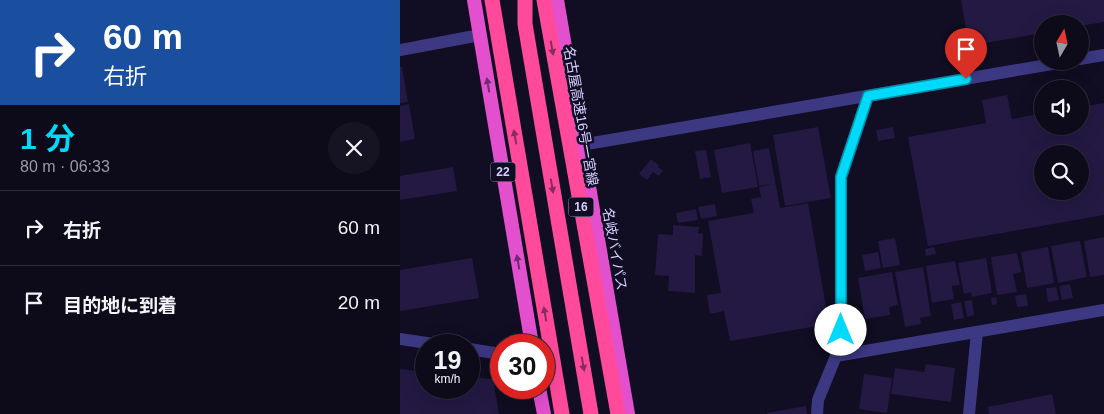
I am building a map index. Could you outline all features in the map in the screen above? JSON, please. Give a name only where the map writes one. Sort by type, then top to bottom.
[{"type":"highway","name":"22","points":[[474,0],[530,334]]},
{"type":"highway","points":[[492,0],[562,414]]},
{"type":"highway","points":[[525,0],[525,24],[591,414]]},
{"type":"highway","name":"名古屋高速16号一宮線","points":[[544,0],[618,414]]},
{"type":"highway","name":"名岐バイパス","points":[[557,0],[628,414]]},
{"type":"highway","points":[[541,399],[544,414]]},
{"type":"street","points":[[400,50],[480,35]]},
{"type":"street","points":[[1089,58],[1104,55]]},
{"type":"street","points":[[581,146],[1034,67]]},
{"type":"street","points":[[817,414],[818,400],[836,356],[841,330],[841,177],[868,96]]},
{"type":"street","points":[[836,356],[1104,310]]},
{"type":"street","points":[[969,414],[977,332]]},
{"type":"street","points":[[400,339],[415,341]]},
{"type":"building","points":[[961,0],[1104,0],[1104,22],[1089,24],[1089,15],[1034,15],[1034,34],[969,46]]},
{"type":"building","points":[[400,67],[402,67],[408,102],[400,103]]},
{"type":"building","points":[[1007,95],[1012,119],[1034,115],[1034,135],[1089,135],[1089,106],[1104,103],[1104,215],[928,246],[908,137],[986,123],[982,100]]},
{"type":"building","points":[[409,104],[415,139],[400,142],[400,106]]},
{"type":"building","points":[[818,127],[831,198],[785,206],[773,135]]},
{"type":"building","points":[[893,127],[895,138],[878,141],[876,130]]},
{"type":"building","points":[[750,143],[758,187],[722,193],[714,150]]},
{"type":"building","points":[[769,148],[780,208],[808,203],[829,324],[730,341],[724,311],[710,314],[707,295],[721,293],[708,221],[754,213],[751,199],[761,197],[764,211],[759,187],[772,184],[759,186],[753,151]]},
{"type":"building","points":[[706,150],[711,177],[700,179],[695,151]]},
{"type":"building","points":[[651,159],[663,171],[659,176],[653,172],[647,180],[639,174]]},
{"type":"building","points":[[453,167],[457,191],[400,200],[400,176]]},
{"type":"building","points":[[715,204],[717,216],[701,219],[698,207]]},
{"type":"building","points":[[696,209],[698,220],[678,223],[676,213]]},
{"type":"building","points":[[673,225],[699,227],[698,233],[703,234],[702,256],[695,255],[695,293],[668,291],[669,276],[655,275],[658,234],[673,235]]},
{"type":"building","points":[[1104,237],[1104,275],[1090,277],[1084,241]]},
{"type":"building","points":[[895,238],[900,265],[883,268],[878,241]]},
{"type":"building","points":[[1080,241],[1087,277],[1058,283],[1051,246]]},
{"type":"building","points":[[934,247],[936,254],[926,256],[925,249]]},
{"type":"building","points":[[1048,247],[1054,283],[1027,288],[1021,252]]},
{"type":"building","points":[[878,252],[881,268],[865,271],[862,255]]},
{"type":"building","points":[[1017,253],[1021,272],[1013,274],[1017,292],[997,295],[991,257]]},
{"type":"building","points":[[472,258],[479,298],[400,311],[400,270]]},
{"type":"building","points":[[986,258],[992,293],[972,297],[971,292],[964,294],[958,263]]},
{"type":"building","points":[[955,261],[960,285],[952,286],[954,299],[932,303],[926,266]]},
{"type":"building","points":[[923,267],[931,316],[920,318],[921,324],[905,327],[895,272]]},
{"type":"building","points":[[892,272],[898,305],[889,307],[890,315],[865,319],[858,278]]},
{"type":"building","points":[[1070,284],[1073,298],[1062,300],[1059,286]]},
{"type":"building","points":[[1056,287],[1059,300],[1048,302],[1046,288]]},
{"type":"building","points":[[1026,294],[1028,306],[1017,307],[1015,296]]},
{"type":"building","points":[[996,297],[997,304],[992,305],[991,298]]},
{"type":"building","points":[[972,300],[974,315],[967,317],[964,301]]},
{"type":"building","points":[[961,302],[964,318],[954,320],[951,304]]},
{"type":"building","points":[[926,364],[955,368],[951,402],[891,394],[895,368],[924,372]]},
{"type":"building","points":[[400,369],[415,371],[415,399],[480,399],[480,378],[490,379],[490,399],[496,399],[499,414],[400,414]]},
{"type":"building","points":[[864,374],[892,378],[887,413],[859,409]]},
{"type":"building","points":[[1052,394],[1056,414],[989,414],[988,407]]},
{"type":"building","points":[[806,406],[807,414],[767,414],[767,413]]},
{"type":"route","points":[[841,330],[841,177],[868,96],[966,79]]}]
